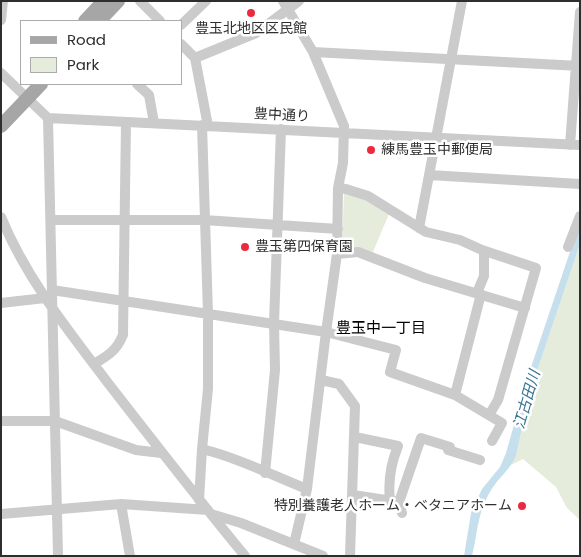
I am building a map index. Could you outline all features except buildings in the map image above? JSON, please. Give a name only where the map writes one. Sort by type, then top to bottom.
[{"type":"main road","points":[[86,20],[104,1]]},
{"type":"main road","points":[[100,20],[118,1]]},
{"type":"main road","points":[[1,113],[26,91],[39,85]]},
{"type":"main road","points":[[1,126],[26,91]]},
{"type":"street","points":[[1,20],[3,1]]},
{"type":"street","points":[[140,1],[159,20]]},
{"type":"street","points":[[182,24],[206,1]]},
{"type":"street","points":[[195,58],[256,33],[285,5],[299,1]]},
{"type":"street","points":[[419,228],[462,1]]},
{"type":"street","points":[[285,5],[313,52],[344,126],[343,163],[338,188],[337,254],[307,489],[294,544]]},
{"type":"street","points":[[575,145],[580,12]]},
{"type":"street","points":[[182,45],[195,58],[205,126],[204,220],[208,314],[208,389],[199,500]]},
{"type":"street","points":[[313,52],[578,66]]},
{"type":"street","points":[[1,73],[26,91],[48,118],[58,556]]},
{"type":"street","points":[[138,85],[149,96],[154,123]]},
{"type":"street","name":"豊中通り","points":[[48,118],[575,145]]},
{"type":"street","points":[[94,364],[110,355],[118,346],[123,335],[125,301],[126,122]]},
{"type":"street","points":[[265,473],[275,370],[274,323],[281,129]]},
{"type":"street","points":[[429,175],[580,184]]},
{"type":"street","points":[[338,188],[368,196],[426,232],[460,240],[484,251],[536,268],[498,400],[489,415]]},
{"type":"street","points":[[568,247],[580,216]]},
{"type":"street","points":[[1,217],[4,228],[22,262],[45,298],[161,452],[245,556]]},
{"type":"street","points":[[51,220],[204,220],[338,229]]},
{"type":"street","points":[[455,395],[484,276],[484,251]]},
{"type":"street","points":[[337,254],[358,252],[425,278],[525,308]]},
{"type":"street","points":[[52,290],[326,332],[396,350],[390,372],[455,395],[502,423],[492,441]]},
{"type":"street","points":[[1,303],[45,298]]},
{"type":"street","points":[[321,380],[339,384],[355,406],[350,556]]},
{"type":"street","points":[[1,421],[55,421],[136,450],[161,452]]},
{"type":"street","points":[[355,437],[398,446],[394,454],[388,484],[394,501],[402,513]]},
{"type":"street","points":[[394,501],[421,438],[450,447],[448,450],[480,460]]},
{"type":"street","points":[[202,449],[225,455],[307,489]]},
{"type":"street","points":[[353,495],[394,501]]},
{"type":"street","points":[[121,504],[130,556]]},
{"type":"street","points":[[1,514],[121,504],[209,512],[323,556]]},
{"type":"green space","points":[[344,193],[369,200],[389,214],[372,254],[343,249],[342,247]]},
{"type":"green space","points":[[580,244],[580,520],[567,508],[556,487],[523,459],[511,465],[516,456],[530,392]]},
{"type":"water","name":"江古田川","points":[[580,222],[580,244],[530,392],[516,456],[493,487],[486,500],[480,516],[472,556],[464,556],[471,513],[482,489],[500,467],[506,453],[526,382]]},
{"type":"place","name":"豊玉北地区区民館","points":[[251,13]]},
{"type":"place","name":"練馬豊玉中郵便局","points":[[371,150]]},
{"type":"place","name":"豊玉第四保育園","points":[[245,247]]},
{"type":"place","name":"特別養護老人ホーム・ベタニアホーム","points":[[522,506]]},
{"type":"district","name":"豊玉中一丁目","points":[[381,329]]}]
